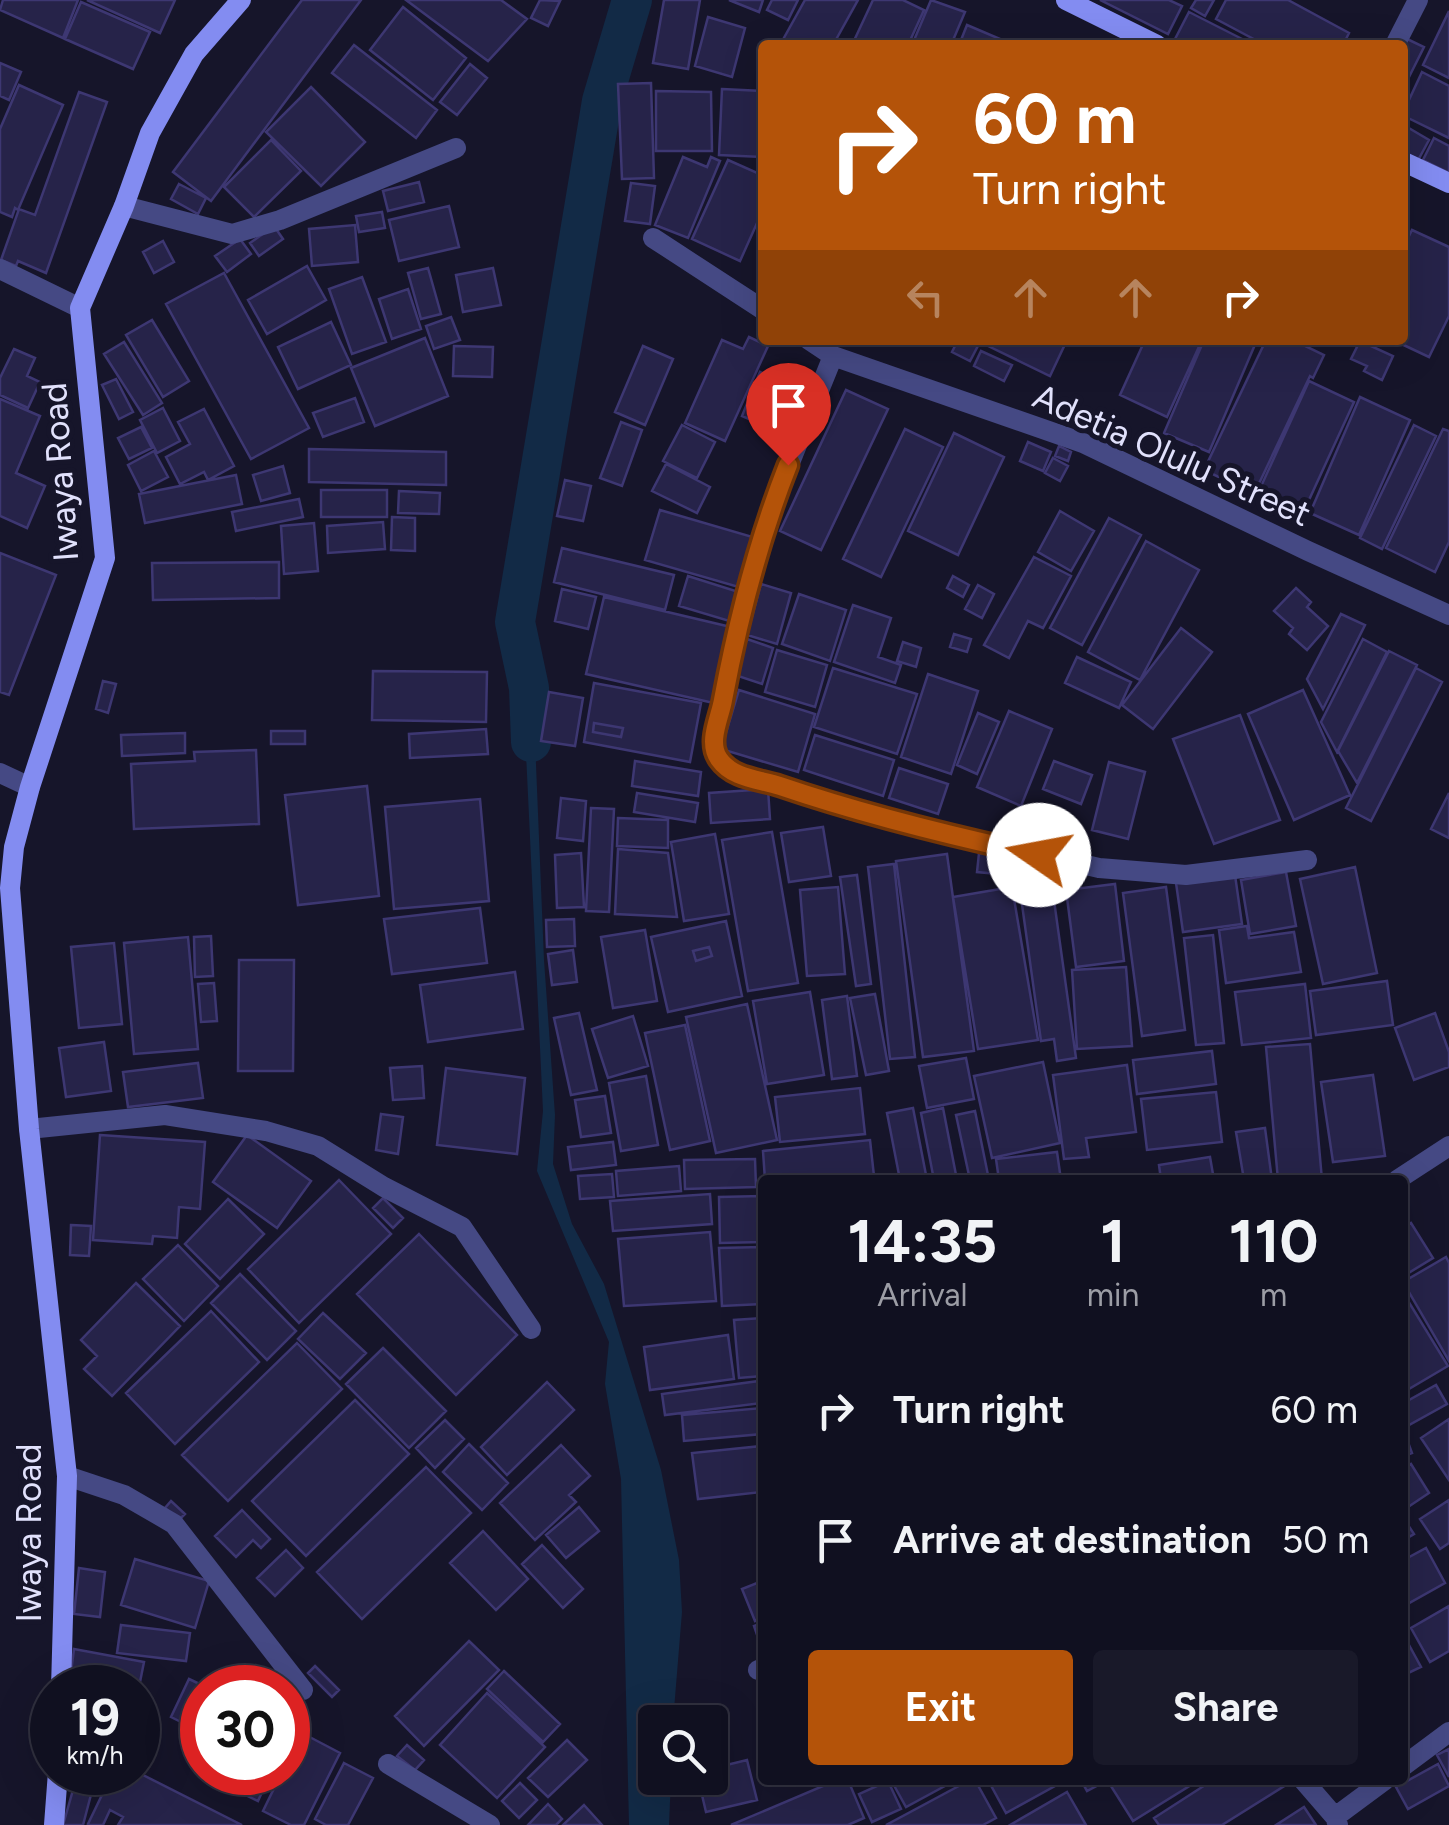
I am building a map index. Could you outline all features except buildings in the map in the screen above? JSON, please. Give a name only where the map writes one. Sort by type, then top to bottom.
[{"type":"street","name":"Iwaya Road","points":[[61,1665],[68,1476],[29,1129],[10,888],[14,847],[105,558],[80,308],[150,134],[194,54],[241,0]]},
{"type":"street","points":[[1066,0],[1147,40]]},
{"type":"street","points":[[1398,40],[1418,0]]},
{"type":"street","points":[[124,206],[232,234],[280,220],[456,148]]},
{"type":"street","points":[[1408,164],[1449,183]]},
{"type":"street","points":[[653,238],[758,306]]},
{"type":"street","points":[[0,269],[80,308]]},
{"type":"street","name":"Adetia Olulu Street","points":[[816,345],[833,356],[1083,442],[1308,552],[1449,615]]},
{"type":"street","points":[[833,356],[774,502],[750,576],[714,738],[718,758],[739,776],[850,810],[1099,868],[1186,875],[1308,860]]},
{"type":"street","points":[[0,773],[30,787]]},
{"type":"street","points":[[29,1129],[164,1116],[266,1131],[318,1146],[384,1187],[462,1227],[532,1329]]},
{"type":"street","points":[[1405,1175],[1449,1146]]},
{"type":"street","points":[[68,1476],[124,1495],[174,1524],[284,1665]]},
{"type":"street","points":[[1408,1763],[1449,1732]]},
{"type":"street","points":[[388,1764],[490,1825]]},
{"type":"street","points":[[1307,1785],[1336,1821],[1378,1785]]},
{"type":"street","points":[[54,1825],[56,1795]]},
{"type":"water","points":[[523,690],[533,691],[555,1115],[553,1164],[572,1224],[604,1284],[661,1470],[679,1560],[682,1612],[674,1705],[638,1705],[638,1795],[670,1795],[669,1825],[629,1825],[621,1479],[605,1384],[609,1342],[537,1171],[543,1111]]},
{"type":"waterway","points":[[531,742],[529,688],[515,622],[602,101],[632,0]]},
{"type":"route","points":[[788,465],[750,576],[731,650],[714,738],[718,758],[739,776],[850,810],[1039,855]]}]
